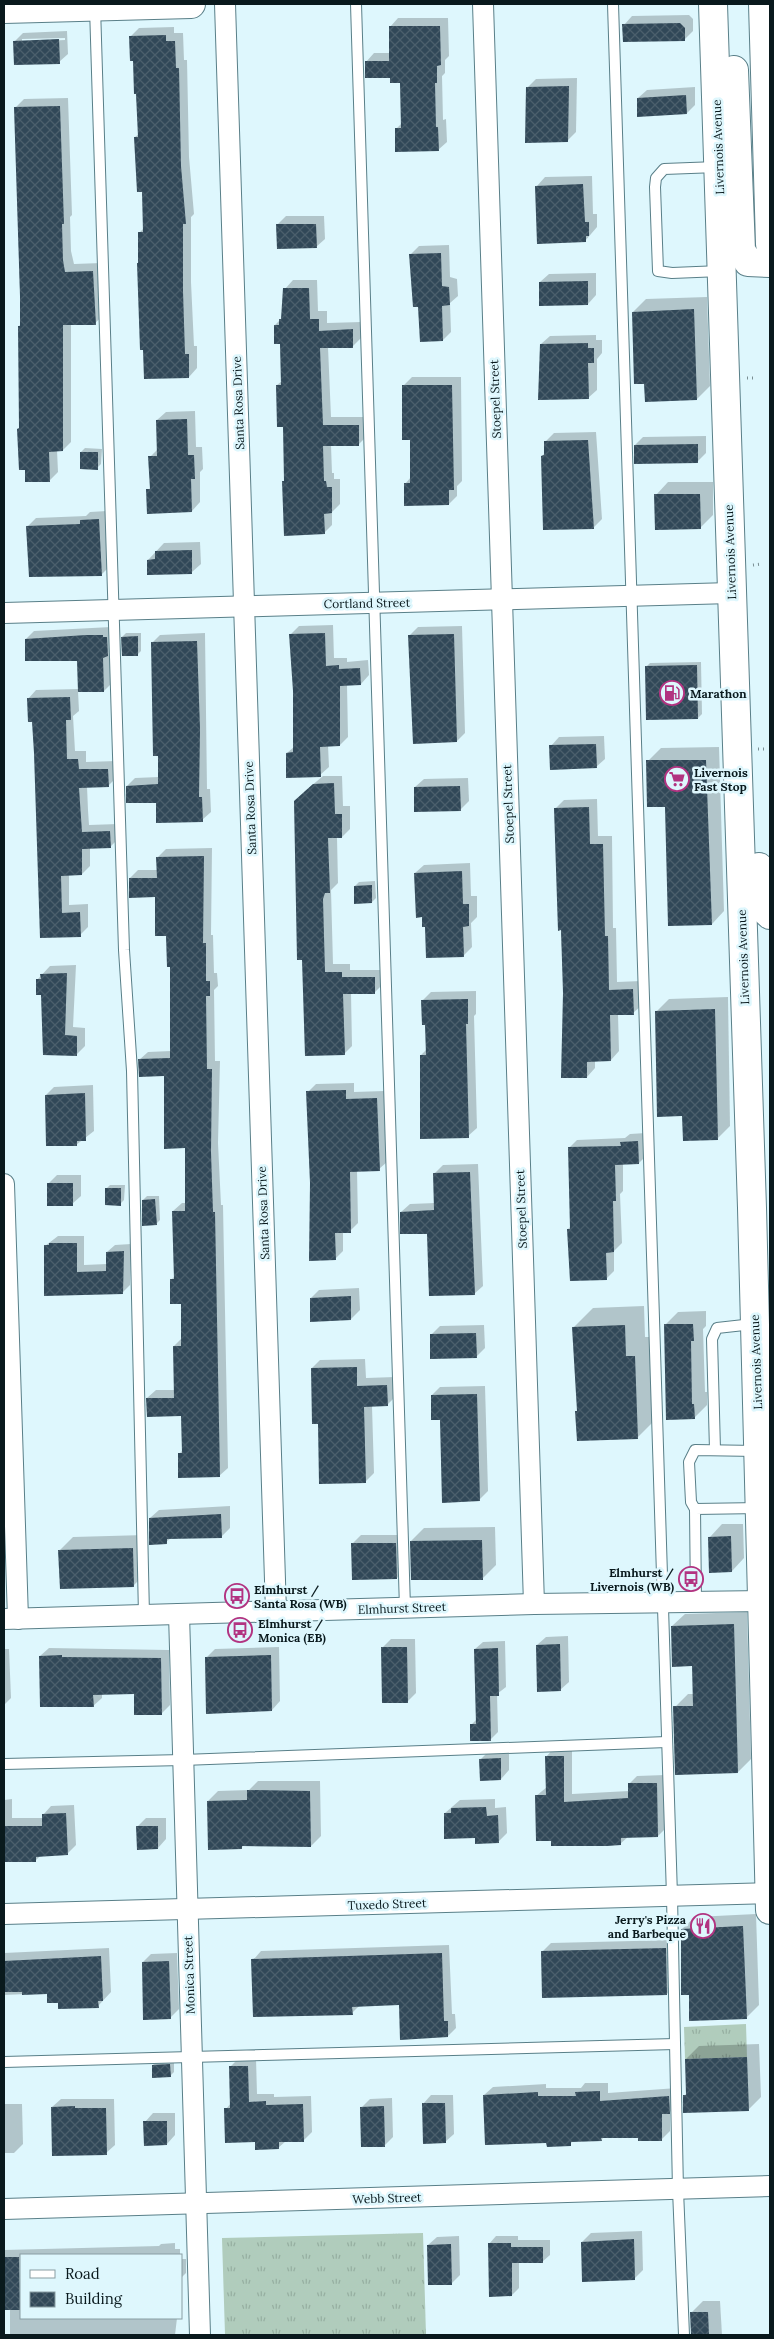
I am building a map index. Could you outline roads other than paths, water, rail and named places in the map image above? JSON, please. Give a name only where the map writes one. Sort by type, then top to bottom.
[{"type":"main road","points":[[4,9],[95,5],[191,4]]},
{"type":"main road","points":[[763,4],[768,90],[770,244]]},
{"type":"main road","name":"Livernois Avenue","points":[[713,5],[728,166],[742,266],[731,593],[734,690],[761,1208],[755,1324],[760,1508],[766,1600],[770,1910]]},
{"type":"main road","points":[[734,690],[755,750],[760,901],[764,911],[770,915]]},
{"type":"street","name":"Santa Rosa Drive","points":[[225,4],[276,1612]]},
{"type":"street","name":"Stoepel Street","points":[[483,4],[534,1604]]},
{"type":"street","name":"Cortland Street","points":[[4,613],[731,593]]},
{"type":"street","points":[[4,1184],[11,1619]]},
{"type":"street","name":"Elmhurst Street","points":[[11,1619],[534,1604],[766,1600]]},
{"type":"street","name":"Monica Street","points":[[179,1614],[200,2335]]},
{"type":"street","name":"Tuxedo Street","points":[[4,1914],[770,1893]]},
{"type":"street","name":"Webb Street","points":[[4,2209],[770,2186]]},
{"type":"lane","points":[[356,4],[405,1608]]},
{"type":"lane","points":[[613,4],[672,1896],[678,2190],[684,2335]]},
{"type":"lane","points":[[95,5],[124,950],[132,1071],[144,1615]]},
{"type":"lane","points":[[728,166],[664,170],[656,178],[658,271],[672,273],[742,266]]},
{"type":"lane","points":[[715,1450],[712,1339],[717,1328],[755,1324]]},
{"type":"lane","points":[[696,1601],[695,1509],[691,1502],[689,1462],[695,1450],[758,1451]]},
{"type":"lane","points":[[695,1509],[760,1508]]},
{"type":"lane","points":[[4,1764],[183,1760],[667,1742]]},
{"type":"lane","points":[[4,2062],[675,2044]]},
{"type":"place","name":"Marathon","points":[[672,693]]},
{"type":"place","name":"Livernois Fast Stop","points":[[677,779]]},
{"type":"place","name":"Elmhurst / Livernois (WB)","points":[[691,1579]]},
{"type":"place","name":"Elmhurst / Santa Rosa (WB)","points":[[237,1596]]},
{"type":"place","name":"Elmhurst / Monica (EB)","points":[[240,1630]]},
{"type":"place","name":"Jerry's Pizza and Barbeque","points":[[703,1926]]}]
